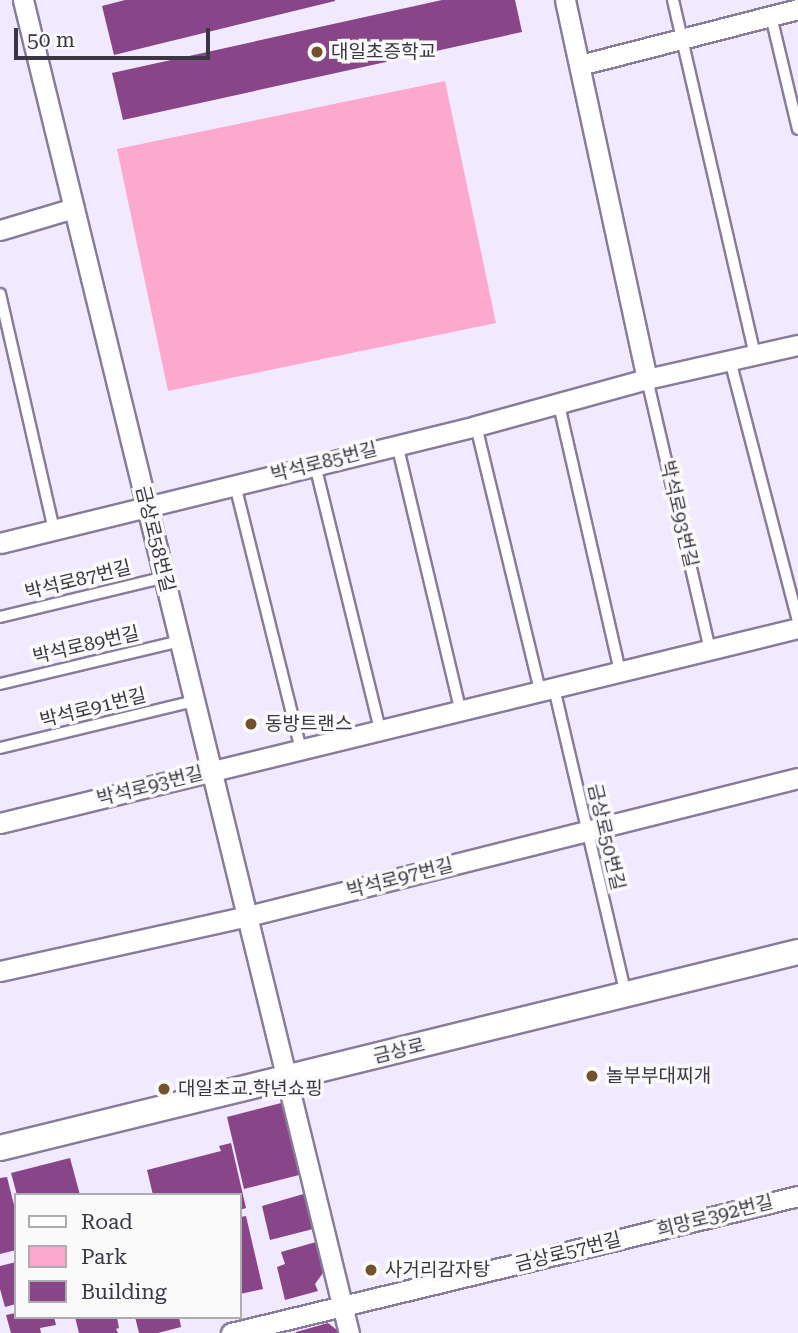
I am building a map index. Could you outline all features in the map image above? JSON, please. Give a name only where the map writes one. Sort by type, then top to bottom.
[{"type":"street","name":"금상로58번길","points":[[23,0],[288,1079]]},
{"type":"street","points":[[565,0],[647,379]]},
{"type":"street","points":[[580,65],[798,9]]},
{"type":"street","points":[[0,230],[74,208]]},
{"type":"street","name":"박석로85번길","points":[[0,543],[559,405],[647,379],[798,345]]},
{"type":"street","name":"박석로93번길","points":[[0,823],[798,628]]},
{"type":"street","name":"박석로97번길","points":[[0,971],[248,916],[798,778]]},
{"type":"street","name":"금상로","points":[[0,1148],[798,952]]},
{"type":"street","points":[[288,1079],[349,1333]]},
{"type":"street","name":"희망로392번길","points":[[632,1236],[798,1196]]},
{"type":"street","name":"금상로57번길","points":[[231,1333],[632,1236]]},
{"type":"lane","points":[[673,0],[755,355]]},
{"type":"lane","points":[[771,16],[798,129]]},
{"type":"lane","points":[[0,294],[54,529]]},
{"type":"lane","points":[[730,360],[798,621]]},
{"type":"lane","name":"박석로93번길","points":[[647,379],[710,649]]},
{"type":"lane","points":[[559,405],[620,672]]},
{"type":"lane","points":[[476,426],[547,690]]},
{"type":"lane","points":[[397,443],[460,709]]},
{"type":"lane","points":[[315,465],[380,729]]},
{"type":"lane","points":[[234,484],[301,749]]},
{"type":"lane","name":"박석로87번길","points":[[0,617],[165,577]]},
{"type":"lane","name":"박석로89번길","points":[[0,684],[181,640]]},
{"type":"lane","name":"금상로50번길","points":[[547,690],[587,831],[626,994]]},
{"type":"lane","name":"박석로91번길","points":[[0,748],[195,701]]},
{"type":"green space","points":[[445,81],[496,323],[168,391],[117,149]]},
{"type":"building","points":[[125,0],[335,1],[114,55],[102,6]]},
{"type":"building","name":"대일초증학교","points":[[442,0],[515,0],[522,32],[123,120],[112,73]]},
{"type":"building","points":[[285,1102],[303,1174],[244,1189],[227,1117]]},
{"type":"building","points":[[231,1143],[246,1208],[242,1209],[242,1193],[153,1193],[147,1170],[221,1151],[219,1146]]},
{"type":"building","points":[[70,1158],[79,1193],[16,1193],[11,1173]]},
{"type":"building","points":[[7,1177],[14,1205],[14,1250],[0,1254],[0,1178]]},
{"type":"building","points":[[307,1193],[317,1228],[270,1240],[262,1206]]},
{"type":"building","points":[[246,1216],[263,1289],[242,1294],[242,1217]]},
{"type":"building","points":[[316,1242],[323,1273],[315,1284],[318,1291],[285,1300],[277,1267],[285,1264],[281,1252]]},
{"type":"building","points":[[14,1262],[14,1305],[5,1307],[0,1289],[0,1266]]},
{"type":"building","points":[[14,1313],[14,1319],[54,1319],[56,1325],[40,1328],[41,1333],[11,1333],[6,1315]]},
{"type":"building","points":[[76,1319],[117,1319],[118,1333],[79,1333]]},
{"type":"building","points":[[136,1319],[179,1319],[181,1327],[158,1333],[139,1333]]},
{"type":"building","points":[[328,1323],[341,1333],[296,1333],[296,1332]]},
{"type":"place","name":"대일초증학교","points":[[317,52]]},
{"type":"place","name":"동방트랜스","points":[[251,724]]},
{"type":"place","name":"놀부부대찌개","points":[[592,1076]]},
{"type":"place","name":"대일초교.학년쇼핑","points":[[164,1089]]},
{"type":"place","name":"사거리감자탕","points":[[371,1270]]}]
